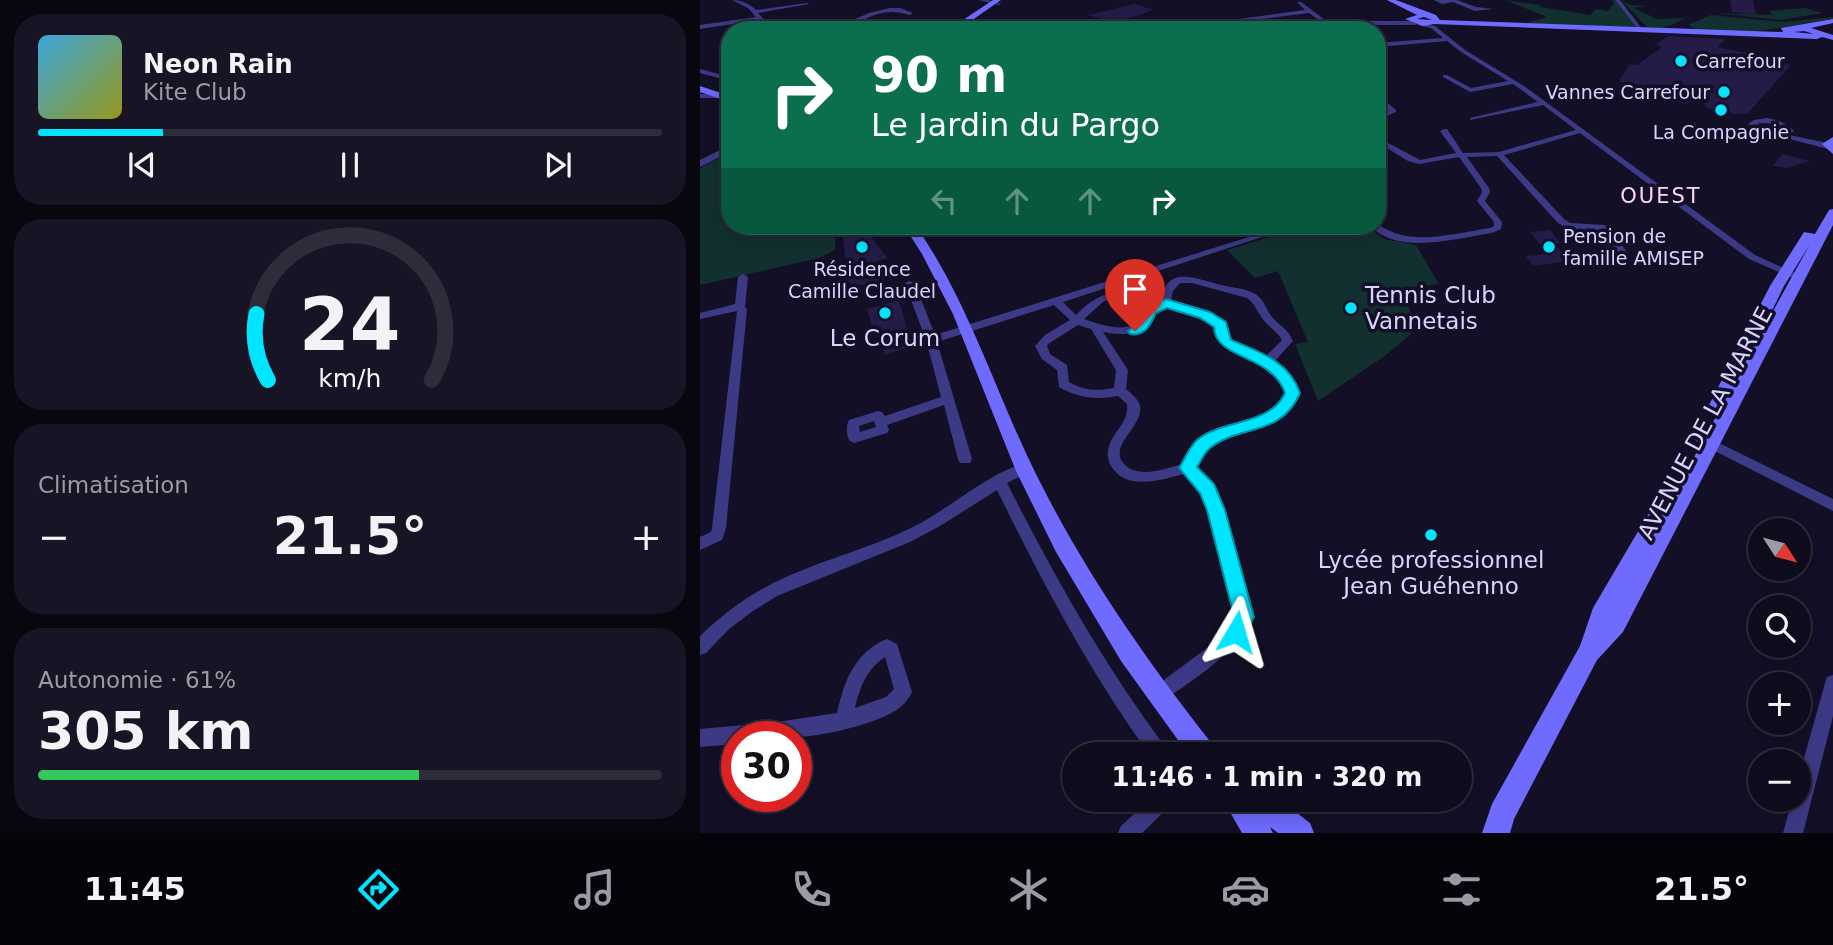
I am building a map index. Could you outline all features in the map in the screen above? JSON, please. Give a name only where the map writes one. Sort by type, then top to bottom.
[{"type":"main road","points":[[1390,0],[1432,21],[1793,35],[1817,34],[1833,22]]},
{"type":"main road","points":[[966,21],[999,1]]},
{"type":"main road","points":[[1399,5],[1414,20],[1507,25],[1752,34],[1833,22]]},
{"type":"main road","points":[[1800,28],[1833,39]]},
{"type":"main road","points":[[1785,29],[1793,35]]},
{"type":"main road","points":[[702,94],[721,96]]},
{"type":"main road","name":"AVENUE DE LA MARNE","points":[[1494,827],[1589,652],[1615,624],[1791,275],[1833,201]]},
{"type":"main road","name":"AVENUE DE LA MARNE","points":[[1791,275],[1833,213]]},
{"type":"main road","points":[[916,235],[949,289],[1024,468],[1053,528],[1090,592],[1158,694],[1196,742]]},
{"type":"main road","points":[[1244,812],[1259,833]]},
{"type":"main road","points":[[1274,812],[1300,833]]},
{"type":"street","points":[[734,0],[747,5],[762,21]]},
{"type":"street","points":[[981,0],[999,1]]},
{"type":"street","points":[[1436,0],[1442,3],[1465,0]]},
{"type":"street","points":[[1617,0],[1641,29]]},
{"type":"street","points":[[1455,1],[1475,9],[1490,9]]},
{"type":"street","points":[[1299,3],[1323,21]]},
{"type":"street","points":[[755,12],[807,4]]},
{"type":"street","points":[[853,21],[868,12],[882,8],[898,6],[910,13]]},
{"type":"street","points":[[1230,21],[1309,11]]},
{"type":"street","points":[[740,21],[760,18]]},
{"type":"street","points":[[1386,22],[1432,21],[1447,38],[1544,103],[1752,257],[1791,275]]},
{"type":"street","points":[[700,27],[721,24]]},
{"type":"street","points":[[1386,44],[1447,38]]},
{"type":"street","points":[[700,71],[721,77]]},
{"type":"street","points":[[1446,76],[1470,90],[1513,82]]},
{"type":"street","points":[[1472,120],[1544,103]]},
{"type":"street","points":[[1386,104],[1394,111],[1386,114]]},
{"type":"street","points":[[1386,234],[1404,240],[1497,228],[1498,222],[1481,201],[1486,192],[1485,188],[1444,131]]},
{"type":"street","points":[[1386,144],[1419,162],[1459,155],[1499,154],[1580,131]]},
{"type":"street","points":[[1787,132],[1832,144]]},
{"type":"street","points":[[700,164],[721,153]]},
{"type":"street","points":[[1499,154],[1561,222],[1573,226],[1602,227],[1626,257]]},
{"type":"street","points":[[931,340],[1263,235]]},
{"type":"street","points":[[700,544],[717,536],[719,528],[743,277]]},
{"type":"street","points":[[1166,303],[1166,290],[1172,283],[1182,279],[1254,297],[1261,304],[1264,315],[1286,332],[1288,341],[1268,361]]},
{"type":"street","points":[[910,285],[931,340],[965,459]]},
{"type":"street","points":[[1056,300],[1060,307],[1076,320],[1095,327],[1135,331],[1143,326],[1150,310],[1166,303],[1217,321],[1226,343],[1268,361],[1289,382],[1292,393],[1287,405],[1260,423],[1213,438],[1202,445],[1188,468],[1143,478],[1132,477],[1123,471],[1116,462],[1113,451],[1131,420],[1134,409],[1132,401],[1120,391],[1084,395],[1074,391],[1063,384],[1063,368],[1042,351],[1041,346],[1076,320],[1091,305],[1113,294],[1133,297],[1150,310]]},
{"type":"street","points":[[700,316],[740,307]]},
{"type":"street","points":[[1095,327],[1122,370],[1120,391]]},
{"type":"street","points":[[881,422],[949,399]]},
{"type":"street","points":[[1706,441],[1833,505]]},
{"type":"street","points":[[700,647],[737,612],[771,590],[904,539],[1024,468]]},
{"type":"street","points":[[1158,694],[1188,673],[1236,632],[1244,617],[1208,489],[1188,468]]},
{"type":"street","points":[[999,481],[1060,604],[1111,687],[1151,742]]},
{"type":"street","points":[[1793,833],[1833,683]]},
{"type":"street","points":[[700,738],[780,732],[844,720]]},
{"type":"street","points":[[1128,833],[1150,812]]},
{"type":"green space","points":[[1505,0],[1590,15],[1596,9],[1608,11],[1614,3],[1611,0],[1615,0],[1632,16],[1637,27],[1530,24],[1529,22],[1547,17]]},
{"type":"green space","points":[[1621,0],[1631,5],[1646,6],[1634,8],[1657,19],[1687,18],[1663,28],[1647,27]]},
{"type":"green space","points":[[1805,8],[1823,13],[1781,20],[1717,13],[1772,15],[1770,11]]},
{"type":"green space","points":[[1711,15],[1783,22],[1833,19],[1737,33],[1717,33],[1688,25]]},
{"type":"green space","points":[[721,158],[721,235],[836,235],[835,250],[819,258],[700,285],[700,168]]},
{"type":"green space","name":"Tennis Club Vannetais","points":[[1276,235],[1379,235],[1384,239],[1416,245],[1439,284],[1398,289],[1419,327],[1386,355],[1318,401],[1295,344],[1308,342],[1278,271],[1255,278],[1227,250]]},
{"type":"building","points":[[1730,0],[1753,0],[1756,15],[1732,12]]},
{"type":"building","points":[[1135,4],[1154,10],[1121,21],[1108,21],[1088,15]]},
{"type":"building","points":[[1668,36],[1726,39],[1717,47],[1762,56],[1766,53],[1786,58],[1782,63],[1791,65],[1747,114],[1707,108],[1702,97],[1685,104],[1649,94],[1655,89],[1619,81],[1630,64],[1637,65],[1662,47],[1655,45]]},
{"type":"building","points":[[1782,154],[1810,161],[1787,168],[1773,166]]},
{"type":"building","name":"Pension de famille AMISEP","points":[[1550,230],[1560,243],[1554,243],[1568,261],[1533,266],[1526,256],[1548,254],[1530,232]]},
{"type":"building","points":[[842,235],[870,235],[887,258],[878,261],[886,278],[873,287],[849,283]]},
{"type":"building","points":[[899,300],[912,346],[885,355],[877,325],[872,326],[867,309]]},
{"type":"place","name":"Carrefour","points":[[1681,61]]},
{"type":"place","name":"Vannes Carrefour","points":[[1724,92]]},
{"type":"place","name":"La Compagnie","points":[[1721,110]]},
{"type":"place","name":"Résidence Camille Claudel","points":[[862,247]]},
{"type":"place","name":"Pension de famille AMISEP","points":[[1549,247]]},
{"type":"place","name":"Tennis Club Vannetais","points":[[1351,308]]},
{"type":"place","name":"Le Corum","points":[[885,313]]},
{"type":"place","name":"Lycée professionnel Jean Guéhenno","points":[[1431,535]]},
{"type":"district","name":"OUEST","points":[[1661,196]]},
{"type":"route","points":[[1135,331],[1143,326],[1150,310],[1166,303],[1181,310],[1205,315],[1221,325],[1221,335],[1226,343],[1268,361],[1289,382],[1292,393],[1287,405],[1260,423],[1213,438],[1202,445],[1188,468],[1208,489],[1216,510],[1244,617],[1236,632]]}]
